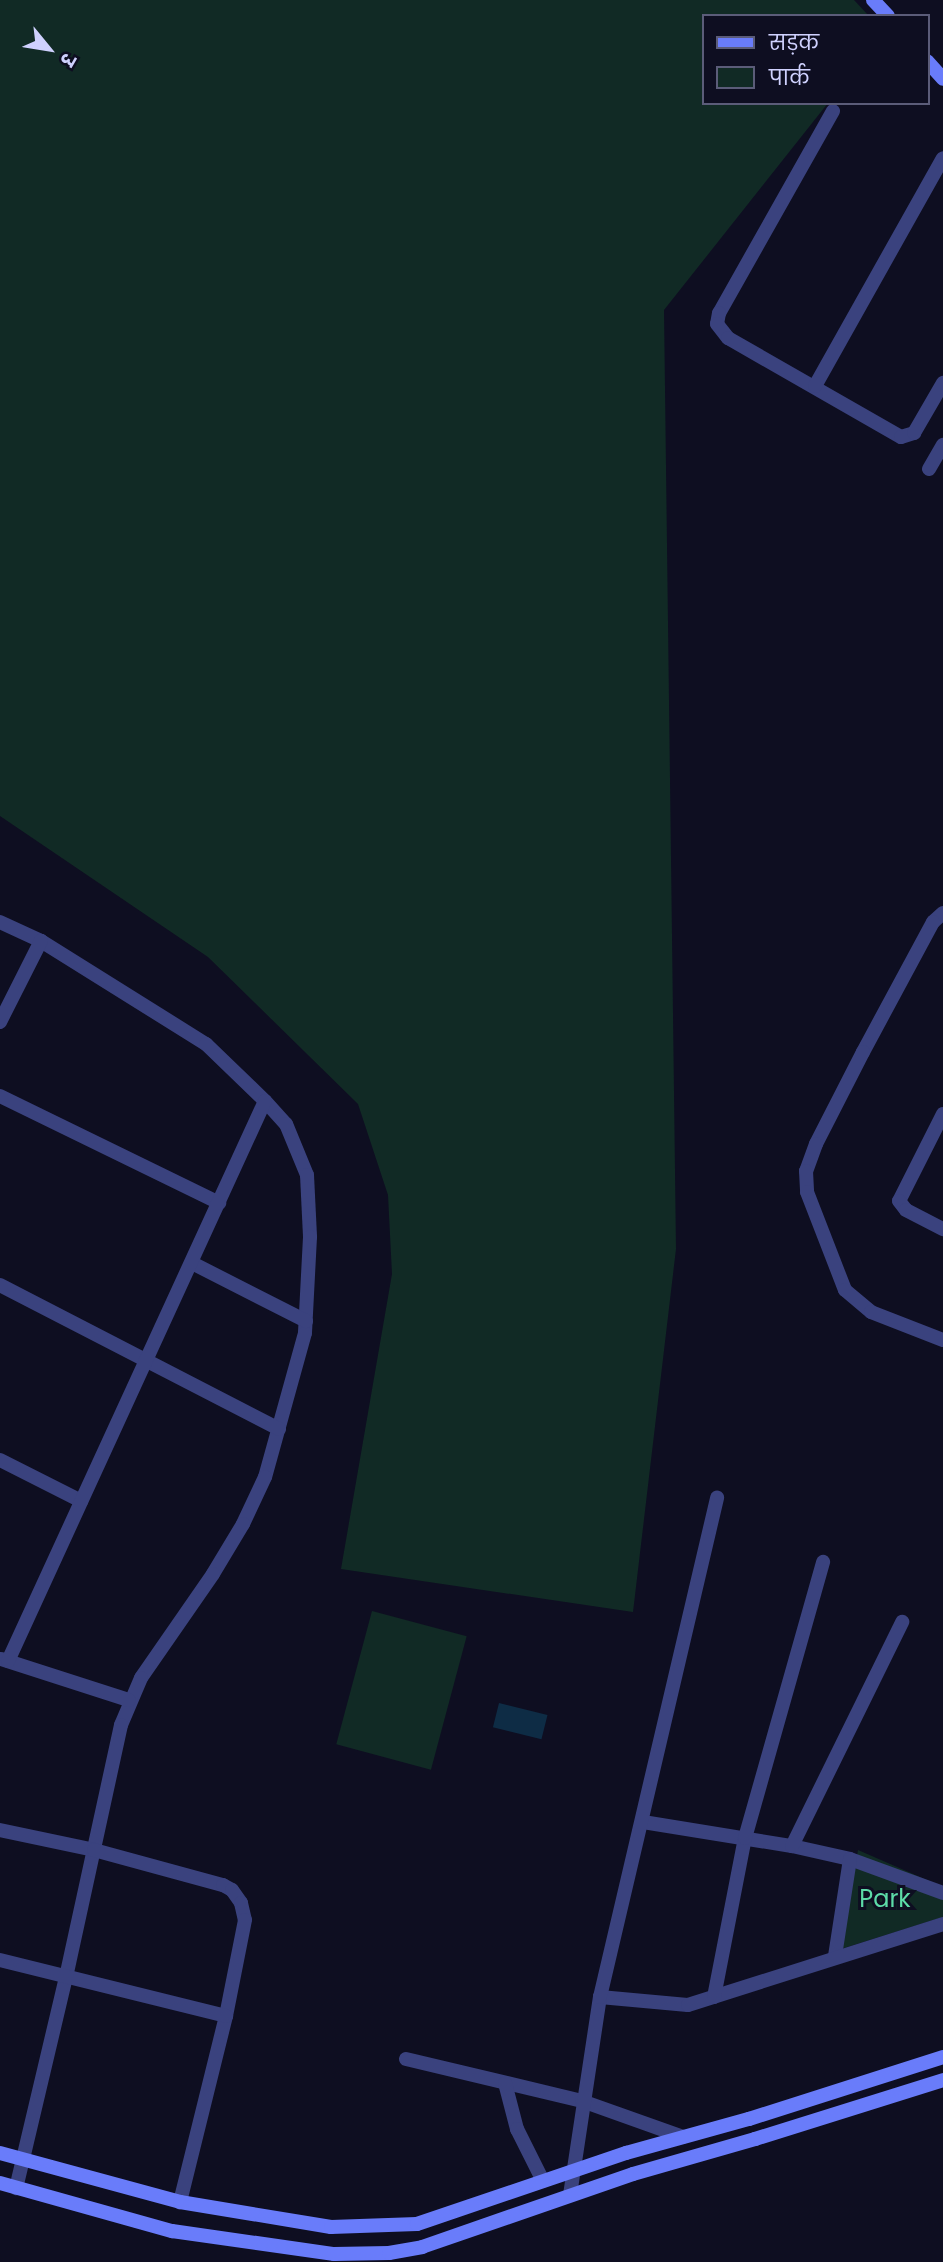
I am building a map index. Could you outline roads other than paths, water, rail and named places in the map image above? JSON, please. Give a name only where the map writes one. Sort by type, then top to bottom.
[{"type":"street","points":[[929,63],[943,79]]},
{"type":"street","points":[[833,111],[719,313],[717,324],[728,338],[894,433],[907,437],[914,433],[943,383]]},
{"type":"street","points":[[815,386],[943,158]]},
{"type":"street","points":[[929,469],[943,444]]},
{"type":"street","points":[[943,913],[933,922],[869,1040],[806,1171],[807,1192],[845,1290],[871,1312],[943,1340]]},
{"type":"street","points":[[0,922],[41,941],[206,1044],[265,1101],[286,1124],[307,1175],[310,1237],[306,1321],[265,1477],[243,1524],[130,1700],[121,1725],[16,2188]]},
{"type":"street","points":[[0,1022],[41,941]]},
{"type":"street","points":[[0,1096],[219,1203]]},
{"type":"street","points":[[130,1700],[4,1660],[81,1501],[265,1101]]},
{"type":"street","points":[[943,1114],[899,1201],[906,1210],[943,1229]]},
{"type":"street","points":[[192,1263],[306,1321]]},
{"type":"street","points":[[0,1284],[279,1429]]},
{"type":"street","points":[[0,1460],[81,1501]]},
{"type":"street","points":[[570,2195],[576,2171],[582,2101],[600,1997],[718,1498]]},
{"type":"street","points":[[714,1997],[745,1838],[823,1562]]},
{"type":"street","points":[[792,1846],[902,1622]]},
{"type":"street","points":[[643,1822],[792,1846],[850,1859],[943,1893]]},
{"type":"street","points":[[0,1830],[94,1850],[223,1885],[233,1890],[241,1903],[246,1920],[226,2016],[180,2202]]},
{"type":"street","points":[[835,1956],[850,1859]]},
{"type":"street","points":[[600,1997],[688,2005],[835,1956],[943,1924]]},
{"type":"street","points":[[0,1960],[226,2016]]},
{"type":"street","points":[[0,2153],[180,2202],[331,2227],[416,2224],[450,2215],[543,2181],[943,2057]]},
{"type":"street","points":[[405,2059],[582,2101],[684,2137]]},
{"type":"street","points":[[0,2183],[172,2231],[334,2254],[389,2253],[422,2247],[570,2195],[943,2080]]},
{"type":"street","points":[[505,2083],[517,2129],[543,2181]]},
{"type":"water","points":[[499,1703],[548,1715],[541,1739],[493,1727]]},
{"type":"park label","name":"Park","points":[[885,1899]]}]
